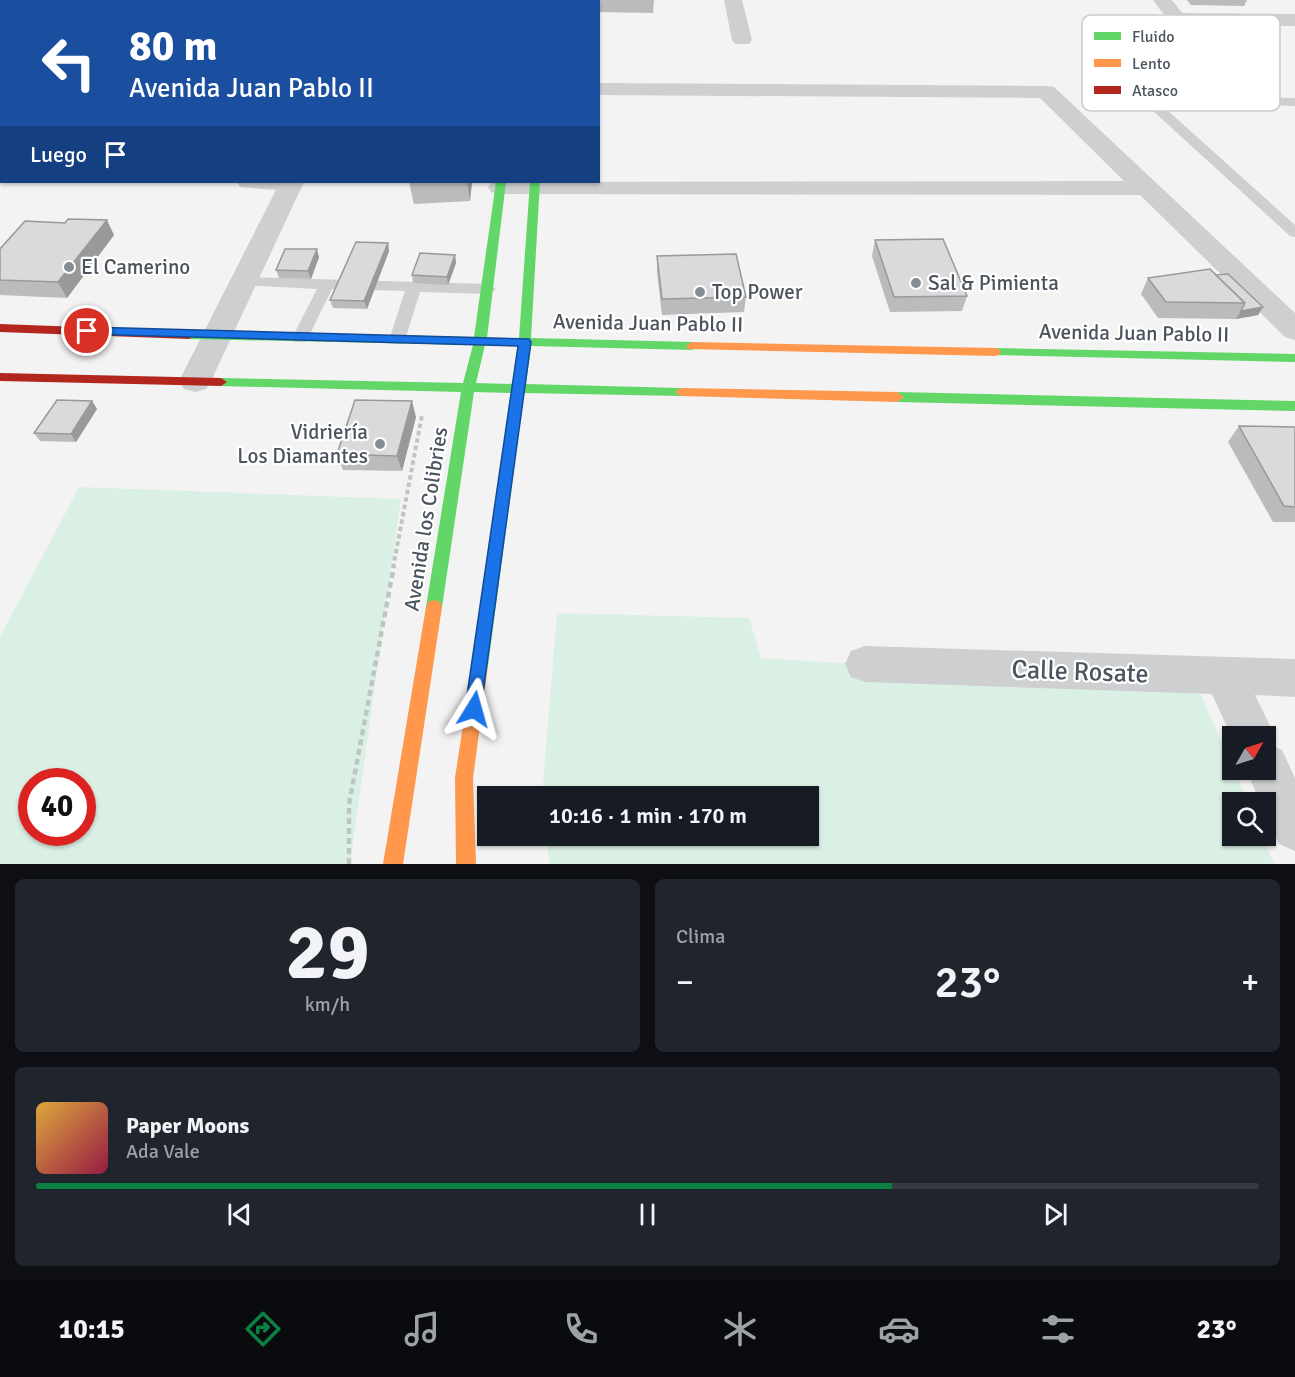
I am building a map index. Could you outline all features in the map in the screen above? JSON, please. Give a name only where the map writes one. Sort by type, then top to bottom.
[{"type":"main road","name":"Avenida los Colibries","points":[[393,864],[468,388],[480,341],[501,184]]},
{"type":"main road","points":[[466,864],[464,778],[525,342],[534,184]]},
{"type":"main road","name":"Avenida Juan Pablo II","points":[[0,327],[300,338],[1295,358]]},
{"type":"main road","points":[[0,377],[1295,406]]},
{"type":"street","points":[[733,0],[742,40]]},
{"type":"street","points":[[1154,8],[1169,15]]},
{"type":"street","points":[[1280,20],[1295,20]]},
{"type":"street","points":[[600,89],[1046,92],[1295,330]]},
{"type":"street","points":[[195,381],[292,183]]},
{"type":"street","points":[[501,184],[1147,188]]},
{"type":"street","name":"Calle Rosate","points":[[865,664],[1295,678]]},
{"type":"street","points":[[1225,676],[1248,726]]},
{"type":"street","points":[[1273,780],[1295,828]]},
{"type":"lane","points":[[1280,101],[1295,102]]},
{"type":"lane","points":[[1160,111],[1295,233]]},
{"type":"lane","points":[[245,282],[488,289]]},
{"type":"lane","points":[[300,338],[327,284]]},
{"type":"lane","points":[[397,339],[414,287]]},
{"type":"path","points":[[348,864],[349,804],[428,387]]},
{"type":"green space","points":[[79,487],[401,499],[350,864],[0,864],[0,637]]},
{"type":"green space","points":[[557,613],[749,618],[761,658],[1197,686],[1222,743],[1222,780],[1238,780],[1244,792],[1222,792],[1222,846],[1266,846],[1274,864],[550,864],[547,846],[819,846],[819,786],[543,786]]},
{"type":"building","points":[[68,219],[107,220],[58,282],[0,280],[0,249],[25,221],[65,223]]},
{"type":"building","name":"Sal & Pimienta","points":[[943,239],[967,296],[894,297],[875,240]]},
{"type":"building","points":[[356,242],[388,243],[364,301],[330,300]]},
{"type":"building","points":[[285,249],[317,249],[308,271],[276,270]]},
{"type":"building","points":[[420,253],[455,255],[447,277],[412,275]]},
{"type":"building","name":"Top Power","points":[[736,254],[746,297],[662,299],[657,256]]},
{"type":"building","points":[[1210,269],[1245,303],[1166,302],[1148,278]]},
{"type":"building","points":[[1228,274],[1263,307],[1241,311],[1245,303],[1216,275]]},
{"type":"building","points":[[57,400],[92,401],[71,434],[34,433]]},
{"type":"building","points":[[355,400],[412,401],[397,456],[337,454]]},
{"type":"building","points":[[1239,426],[1295,427],[1295,507],[1284,506]]},
{"type":"traffic: fast","points":[[434,607],[468,388],[480,341],[501,183]]},
{"type":"traffic: fast","points":[[480,666],[525,342],[535,183]]},
{"type":"traffic: fast","points":[[189,335],[692,346]]},
{"type":"traffic: fast","points":[[996,352],[1295,358]]},
{"type":"traffic: fast","points":[[221,382],[681,392]]},
{"type":"traffic: fast","points":[[897,397],[1295,406]]},
{"type":"traffic: slow","points":[[692,346],[996,352]]},
{"type":"traffic: slow","points":[[681,392],[897,397]]},
{"type":"traffic: slow","points":[[393,864],[434,607]]},
{"type":"traffic: slow","points":[[466,864],[464,778],[480,666]]},
{"type":"traffic: jam","points":[[0,328],[189,335]]},
{"type":"traffic: jam","points":[[0,377],[221,382]]},
{"type":"place","name":"El Camerino","points":[[69,267]]},
{"type":"place","name":"Sal & Pimienta","points":[[916,283]]},
{"type":"place","name":"Top Power","points":[[700,292]]},
{"type":"place","name":"Vidriería Los Diamantes","points":[[380,444]]},
{"type":"route","points":[[87,331],[525,342],[474,709]]}]
